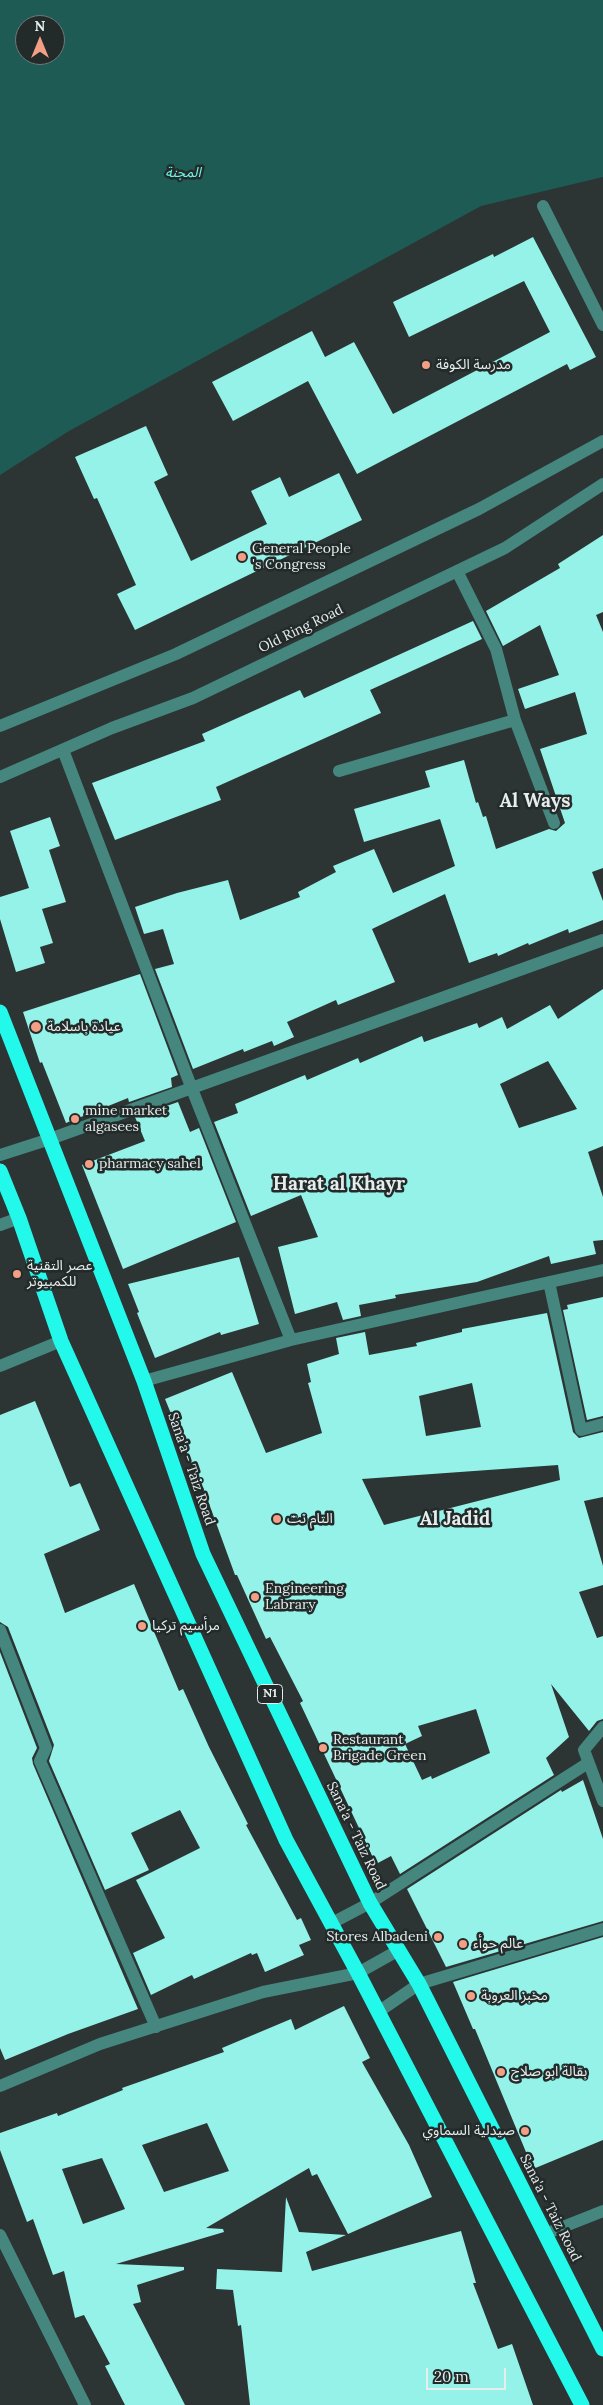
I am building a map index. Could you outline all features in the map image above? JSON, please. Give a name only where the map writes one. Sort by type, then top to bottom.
[{"type":"highway","name":"Sana'a - Taiz Road","points":[[0,1012],[144,1381],[203,1554],[370,1903],[419,1984],[603,2349]]},
{"type":"highway","points":[[0,1171],[19,1218],[61,1341],[286,1840],[358,1973],[582,2405]]},
{"type":"street","points":[[543,206],[603,325]]},
{"type":"street","points":[[0,726],[176,654],[479,509],[603,441]]},
{"type":"street","name":"Old Ring Road","points":[[0,777],[112,728],[193,698],[458,571],[505,548],[603,484]]},
{"type":"street","points":[[458,571],[496,649],[516,720],[554,823]]},
{"type":"street","points":[[339,770],[516,720]]},
{"type":"street","points":[[64,750],[192,1089],[291,1340]]},
{"type":"street","points":[[0,1155],[50,1140],[603,940]]},
{"type":"street","points":[[0,1225],[19,1218]]},
{"type":"street","points":[[144,1381],[291,1340],[603,1270]]},
{"type":"street","points":[[549,1282],[581,1430],[603,1424]]},
{"type":"street","points":[[0,1366],[61,1341]]},
{"type":"street","points":[[0,1630],[46,1748],[40,1761],[156,2027]]},
{"type":"street","points":[[602,1794],[584,1750],[603,1727]]},
{"type":"street","points":[[330,1924],[370,1903],[588,1763]]},
{"type":"street","points":[[378,2012],[419,1984],[603,1929]]},
{"type":"street","points":[[0,2086],[100,2044],[263,1992],[358,1973],[399,1950]]},
{"type":"street","points":[[545,2234],[603,2211]]},
{"type":"street","points":[[0,2236],[86,2405]]},
{"type":"green space","name":"المجنة","points":[[0,0],[603,0],[603,177],[481,206],[69,431],[0,475]]},
{"type":"building","points":[[533,237],[596,357],[570,370],[567,364],[357,474],[308,381],[233,421],[212,382],[312,331],[325,357],[354,342],[393,414],[550,332],[524,281],[409,337],[393,302],[493,254],[494,257]]},
{"type":"building","points":[[146,426],[168,475],[154,482],[191,561],[267,524],[251,491],[280,477],[289,497],[339,473],[362,520],[135,630],[117,594],[136,585],[97,498],[94,499],[75,457]]},
{"type":"building","points":[[603,535],[603,612],[596,615],[603,632],[603,868],[592,872],[603,901],[603,920],[569,933],[568,929],[498,956],[497,953],[469,963],[445,894],[372,929],[395,982],[338,1005],[336,1000],[287,1022],[294,1037],[274,1046],[272,1041],[244,1052],[243,1049],[193,1069],[155,969],[174,964],[163,929],[144,934],[135,907],[177,893],[228,880],[240,920],[300,897],[298,892],[336,872],[333,866],[374,849],[393,893],[455,866],[440,819],[364,842],[354,809],[430,787],[425,771],[464,760],[476,803],[478,802],[483,817],[486,816],[496,849],[549,829],[556,831],[565,823],[540,749],[587,734],[575,692],[525,709],[518,689],[559,675],[540,625],[503,646],[486,611],[560,568],[558,564]]},
{"type":"building","points":[[473,621],[482,639],[370,690],[381,713],[216,787],[221,800],[115,840],[92,783],[205,741],[202,734],[300,690],[304,698]]},
{"type":"building","points":[[50,817],[60,846],[49,850],[66,902],[42,909],[53,943],[40,947],[45,963],[16,972],[0,919],[0,897],[29,888],[10,831]]},
{"type":"building","points":[[140,974],[178,1075],[171,1078],[172,1087],[129,1102],[128,1098],[66,1123],[42,1062],[40,1063],[23,1012]]},
{"type":"building","points":[[603,989],[603,1146],[588,1152],[603,1197],[603,1240],[593,1241],[596,1254],[551,1264],[549,1256],[477,1282],[395,1295],[396,1298],[359,1305],[361,1316],[343,1320],[337,1302],[295,1314],[278,1247],[318,1237],[301,1195],[251,1216],[214,1122],[238,1113],[235,1104],[305,1075],[307,1080],[358,1058],[360,1063],[422,1036],[424,1042],[477,1023],[479,1028],[502,1017],[507,1029],[550,1005],[558,1019]],"holes":[[[548,1061],[577,1109],[519,1128],[500,1084]]]},
{"type":"building","points":[[178,1102],[190,1132],[199,1128],[236,1222],[123,1269],[82,1165],[145,1141],[135,1117]]},
{"type":"building","points":[[239,1257],[259,1324],[221,1335],[220,1332],[155,1358],[128,1284]]},
{"type":"building","points":[[603,1297],[603,1416],[587,1420],[563,1310],[568,1309],[567,1305]]},
{"type":"building","points":[[547,1313],[573,1432],[579,1438],[603,1432],[603,1497],[584,1501],[603,1566],[603,1585],[579,1592],[597,1638],[603,1636],[603,1719],[597,1721],[589,1731],[551,1684],[569,1737],[546,1758],[554,1775],[400,1874],[391,1856],[376,1864],[300,1703],[303,1701],[270,1637],[266,1639],[237,1575],[235,1575],[203,1487],[201,1487],[165,1399],[232,1372],[266,1453],[322,1433],[308,1383],[311,1382],[307,1364],[339,1354],[336,1338],[365,1332],[369,1355],[417,1346],[416,1343],[462,1332],[462,1329]],"holes":[[[472,1383],[481,1427],[426,1436],[419,1396]],[[558,1465],[560,1480],[384,1525],[362,1479]],[[476,1709],[490,1753],[432,1779],[431,1776],[422,1780],[405,1744],[422,1736],[418,1726]]]},
{"type":"building","points":[[35,1401],[70,1487],[80,1483],[100,1530],[44,1554],[65,1613],[134,1584],[179,1691],[183,1689],[209,1747],[248,1824],[246,1825],[297,1920],[301,1918],[311,1940],[299,1945],[304,1955],[265,1972],[257,1953],[252,1955],[251,1953],[194,1979],[192,1975],[151,1995],[133,1953],[165,1938],[136,1880],[200,1848],[180,1810],[131,1833],[149,1870],[105,1890],[49,1761],[54,1745],[8,1627],[0,1622],[0,1415]]},
{"type":"building","points":[[0,1652],[37,1748],[32,1758],[33,1764],[138,2009],[68,2034],[5,2060],[0,2048]]},
{"type":"building","points":[[583,1780],[603,1839],[603,1921],[446,1967],[407,1889],[561,1790],[562,1792]]},
{"type":"building","points":[[603,1937],[603,2140],[533,2169],[475,2029],[473,2029],[453,1982]]},
{"type":"building","points":[[344,2006],[370,2058],[362,2062],[409,2145],[432,2197],[348,2234],[317,2174],[312,2176],[309,2168],[206,2228],[223,2229],[224,2232],[116,2264],[184,2267],[184,2270],[137,2285],[141,2302],[133,2304],[185,2405],[125,2405],[105,2366],[110,2364],[84,2315],[75,2318],[64,2271],[53,2275],[33,2219],[27,2222],[0,2150],[0,2133],[57,2113],[58,2116],[123,2090],[122,2088],[224,2052],[222,2048],[291,2019],[295,2030]],"holes":[[[207,2123],[229,2171],[164,2192],[142,2145]],[[102,2158],[125,2209],[83,2224],[62,2169]]]},
{"type":"building","points":[[286,2197],[299,2232],[346,2235],[306,2252],[312,2271],[461,2231],[476,2283],[473,2283],[498,2349],[512,2344],[533,2405],[250,2405],[241,2325],[238,2326],[233,2290],[216,2289],[217,2269],[282,2272]]},
{"type":"place","name":"مدرسة الكوفة","points":[[426,365]]},
{"type":"place","name":"General People 's Congress","points":[[242,557]]},
{"type":"place","name":"عيادة باسلامة","points":[[36,1027]]},
{"type":"place","name":"mine market algasees","points":[[75,1119]]},
{"type":"place","name":"pharmacy sahel","points":[[89,1164]]},
{"type":"place","name":"عصر التقنية للكمبيوتر","points":[[17,1274]]},
{"type":"place","name":"التام نت","points":[[277,1519]]},
{"type":"place","name":"Engineering Labrary","points":[[255,1597]]},
{"type":"place","name":"مرأسيم تركيا","points":[[142,1626]]},
{"type":"place","name":"Restaurant Brigade Green","points":[[323,1748]]},
{"type":"place","name":"Stores Albadeni","points":[[438,1937]]},
{"type":"place","name":"عالم حوأء","points":[[463,1944]]},
{"type":"place","name":"مخبز العروبة","points":[[471,1996]]},
{"type":"place","name":"بقالة ابو صلاح","points":[[501,2072]]},
{"type":"place","name":"صيدلية السماوي","points":[[525,2131]]},
{"type":"district","name":"Al Ways","points":[[535,802]]},
{"type":"district","name":"Harat al Khayr","points":[[339,1185]]},
{"type":"district","name":"Al Jadid","points":[[455,1520]]}]
